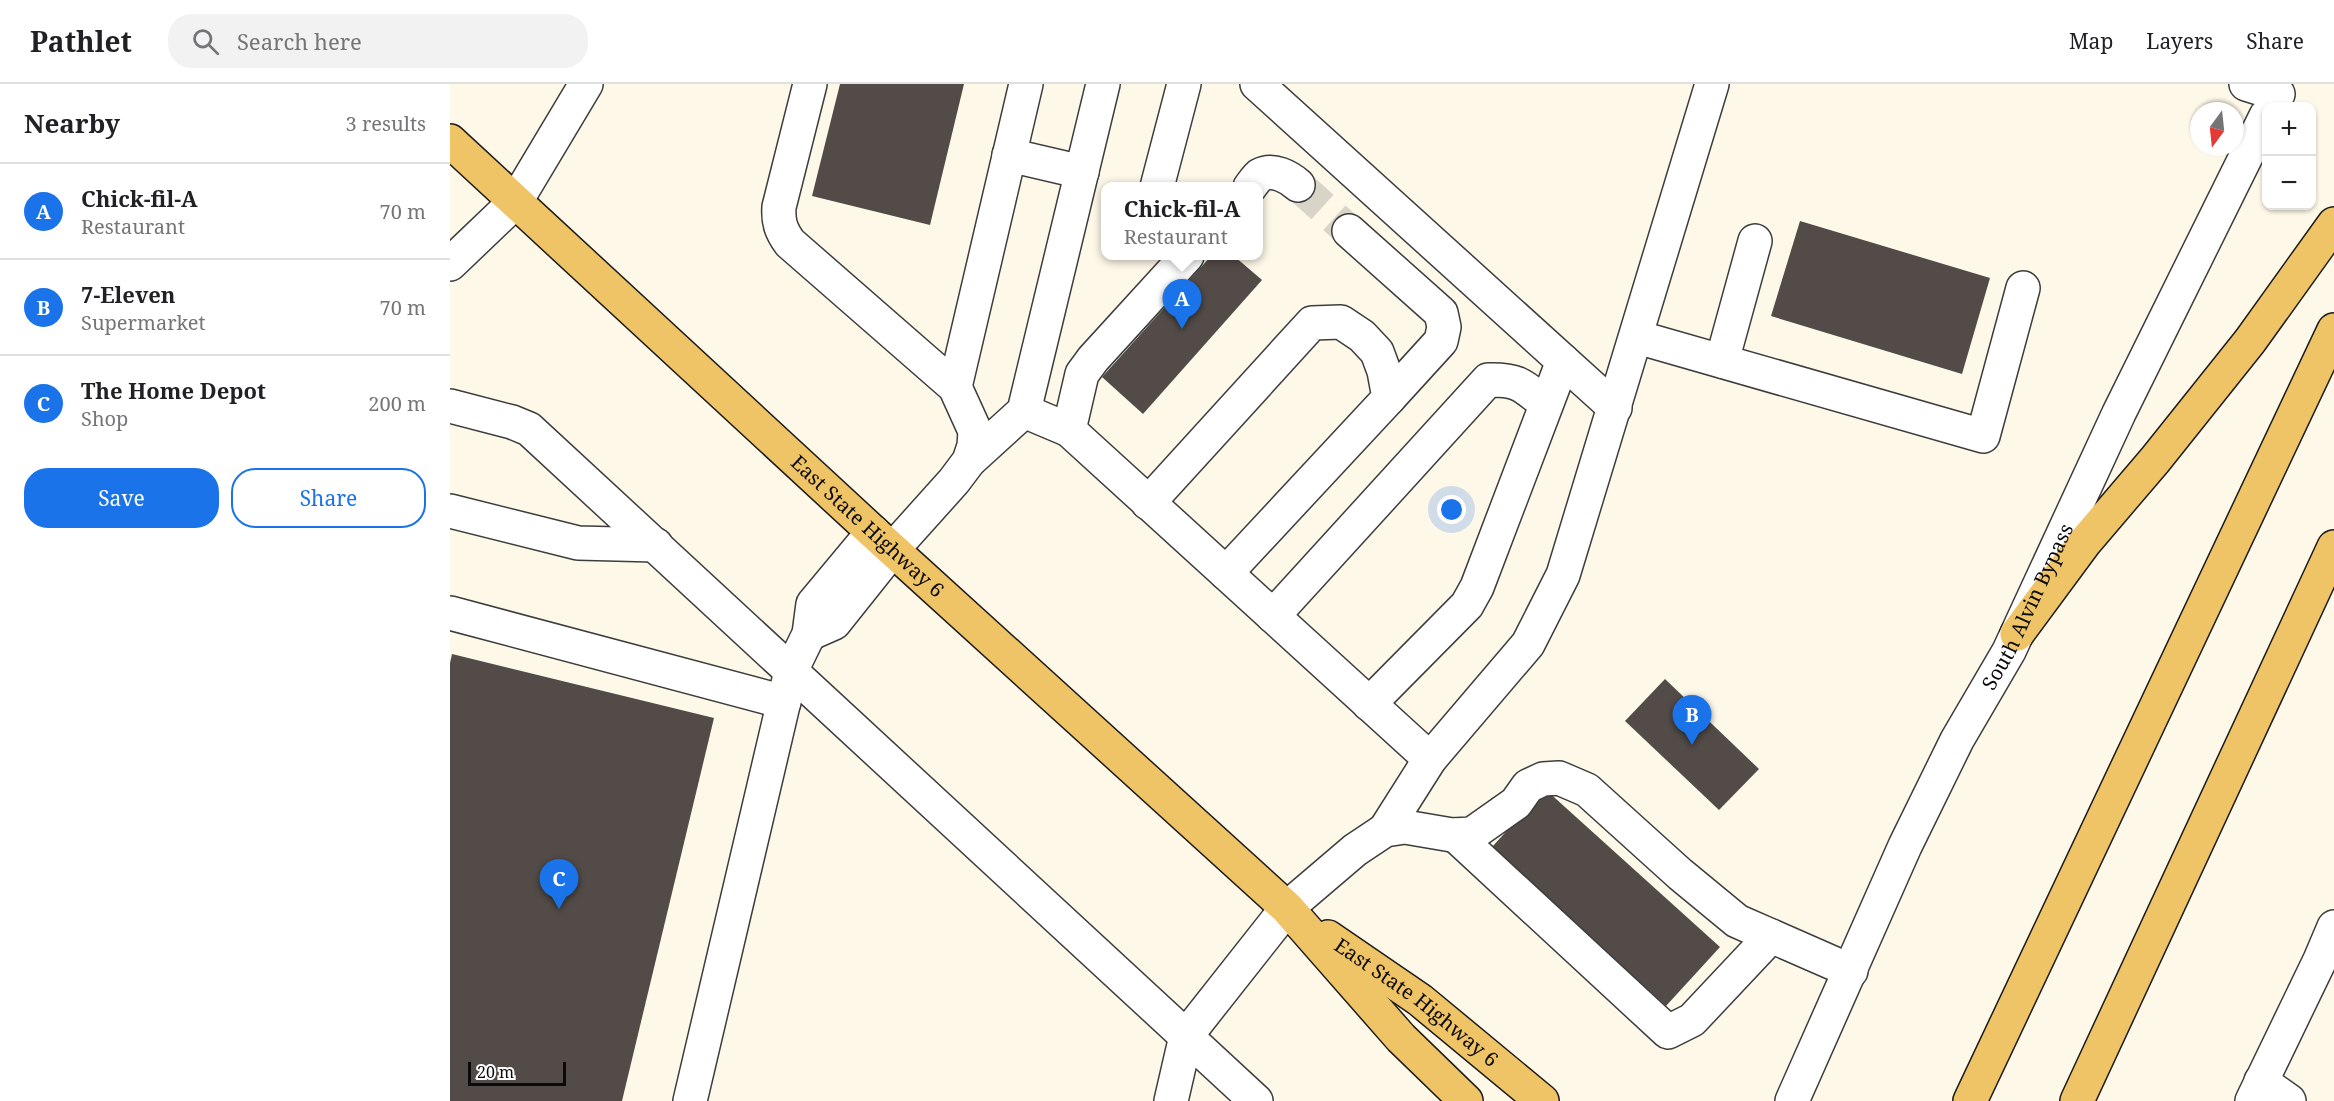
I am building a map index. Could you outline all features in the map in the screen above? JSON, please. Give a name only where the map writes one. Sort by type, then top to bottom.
[{"type":"main road","name":"East State Highway 6","points":[[450,141],[883,541],[1287,908],[1401,1038],[1466,1101]]},
{"type":"main road","points":[[2017,634],[2085,542],[2155,460],[2250,341],[2334,224]]},
{"type":"main road","points":[[1970,1101],[2334,330]]},
{"type":"main road","points":[[2077,1101],[2334,547]]},
{"type":"main road","name":"East State Highway 6","points":[[1287,908],[1420,1000],[1542,1101]]},
{"type":"street","points":[[450,264],[516,201],[586,84]]},
{"type":"street","points":[[810,84],[779,207],[778,221],[782,233],[790,243],[955,387],[975,430],[974,446],[969,461]]},
{"type":"street","points":[[955,387],[1026,84]]},
{"type":"street","points":[[690,1101],[788,686],[809,634],[834,623],[883,541],[1024,411],[1103,84]]},
{"type":"street","points":[[1159,182],[1184,84]]},
{"type":"street","points":[[1257,84],[1615,408]]},
{"type":"street","points":[[1170,1101],[1186,1036],[1287,908],[1355,850],[1385,830],[1430,759],[1528,644],[1563,575],[1712,84]]},
{"type":"street","points":[[2246,84],[2275,100]]},
{"type":"street","name":"South Alvin Bypass","points":[[1792,1101],[1905,846],[1957,740],[2009,651],[2119,413],[2275,100]]},
{"type":"street","points":[[1009,155],[1082,172]]},
{"type":"street","points":[[1254,182],[1260,175],[1275,173],[1290,178],[1298,185]]},
{"type":"street","points":[[1226,573],[1441,341],[1444,327],[1441,313],[1349,231]]},
{"type":"street","points":[[1722,361],[1755,241]]},
{"type":"street","points":[[1069,430],[1082,374],[1093,358],[1182,260]]},
{"type":"street","points":[[1637,337],[1983,436],[2023,288]]},
{"type":"street","points":[[1148,503],[1312,323],[1341,322],[1362,336],[1377,352],[1384,371],[1389,398]]},
{"type":"street","points":[[1369,704],[1467,604],[1477,587],[1563,361]]},
{"type":"street","points":[[1273,616],[1488,380],[1518,382],[1546,404]]},
{"type":"street","points":[[450,406],[512,422],[529,429],[656,545],[788,686],[1186,1036],[1256,1101]]},
{"type":"street","points":[[1024,411],[1069,430],[1430,759]]},
{"type":"street","points":[[450,511],[578,543],[656,545]]},
{"type":"street","points":[[450,613],[788,686]]},
{"type":"street","points":[[1385,830],[1405,827],[1455,835],[1472,834],[1516,803],[1528,786],[1543,779],[1559,778],[1587,790],[1680,874],[1737,921],[1851,971]]},
{"type":"street","points":[[1455,835],[1668,1032],[1692,1020],[1771,936]]},
{"type":"street","points":[[2289,1101],[2256,1091],[2327,964],[2334,927]]},
{"type":"building","points":[[840,84],[964,84],[930,225],[812,196]]},
{"type":"building","points":[[1800,221],[1990,278],[1962,374],[1771,316]]},
{"type":"building","points":[[1207,260],[1239,260],[1262,280],[1143,414],[1102,377]]},
{"type":"building","points":[[452,654],[714,718],[622,1101],[450,1101],[450,663]]},
{"type":"building","points":[[1665,679],[1759,769],[1719,810],[1625,721]]},
{"type":"building","points":[[1545,789],[1720,947],[1666,1006],[1492,847]]},
{"type":"tunnel","points":[[1298,185],[1349,231]]},
{"type":"place","name":"Chick-fil-A","points":[[1182,329]]},
{"type":"place","name":"7-Eleven","points":[[1692,745]]},
{"type":"place","name":"The Home Depot","points":[[559,909]]}]
